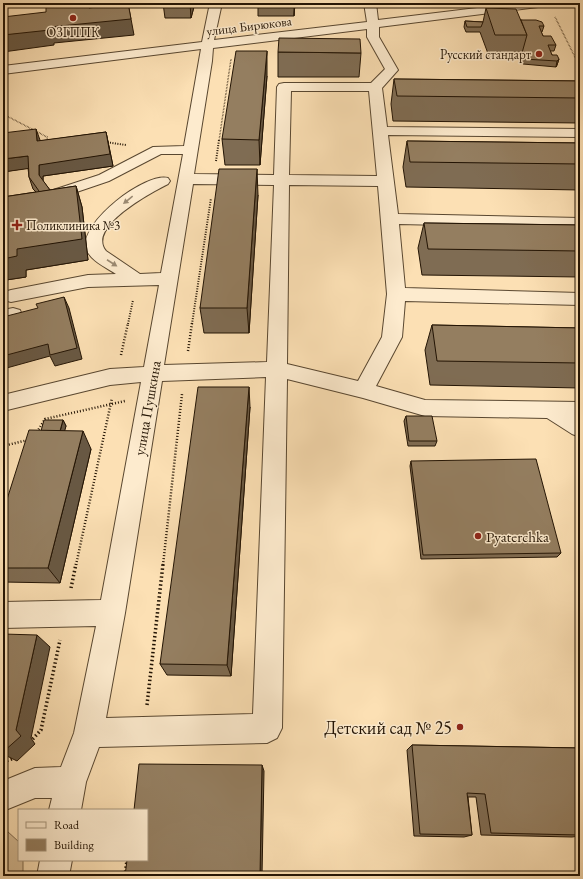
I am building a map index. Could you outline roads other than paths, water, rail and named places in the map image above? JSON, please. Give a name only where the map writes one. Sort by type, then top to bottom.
[{"type":"street","name":"улица Пушкина","points":[[68,796],[89,733],[112,613],[206,61],[207,45],[216,3]]},
{"type":"street","points":[[89,733],[267,728],[284,86],[375,87],[392,70],[373,37],[370,3]]},
{"type":"street","name":"улица Бирюкова","points":[[3,70],[546,3]]},
{"type":"street","points":[[363,390],[392,337],[396,294],[390,219],[375,87]]},
{"type":"street","points":[[381,131],[580,133]]},
{"type":"street","points":[[41,198],[104,178],[158,150],[190,150]]},
{"type":"street","points":[[185,179],[386,181]]},
{"type":"street","points":[[137,280],[100,255],[95,249],[96,234],[110,215],[134,195],[162,180]]},
{"type":"street","points":[[390,219],[580,223]]},
{"type":"street","points":[[11,296],[88,281],[169,280]]},
{"type":"street","points":[[396,294],[580,299]]},
{"type":"street","points":[[3,403],[110,377],[185,371],[276,369],[363,390],[425,408],[580,410]]},
{"type":"street","points":[[550,409],[580,428]]},
{"type":"street","points":[[3,615],[112,613]]},
{"type":"street","points":[[3,796],[34,783],[68,796]]},
{"type":"street","points":[[53,876],[56,861]]},
{"type":"place","name":"ОЗГППК","points":[[73,18]]},
{"type":"place","name":"Русский стандарт","points":[[539,54]]},
{"type":"place","name":"Поликлиника №3","points":[[17,225]]},
{"type":"place","name":"Pyaterchka","points":[[478,536]]},
{"type":"place","name":"Детский сад № 25","points":[[460,727]]}]
